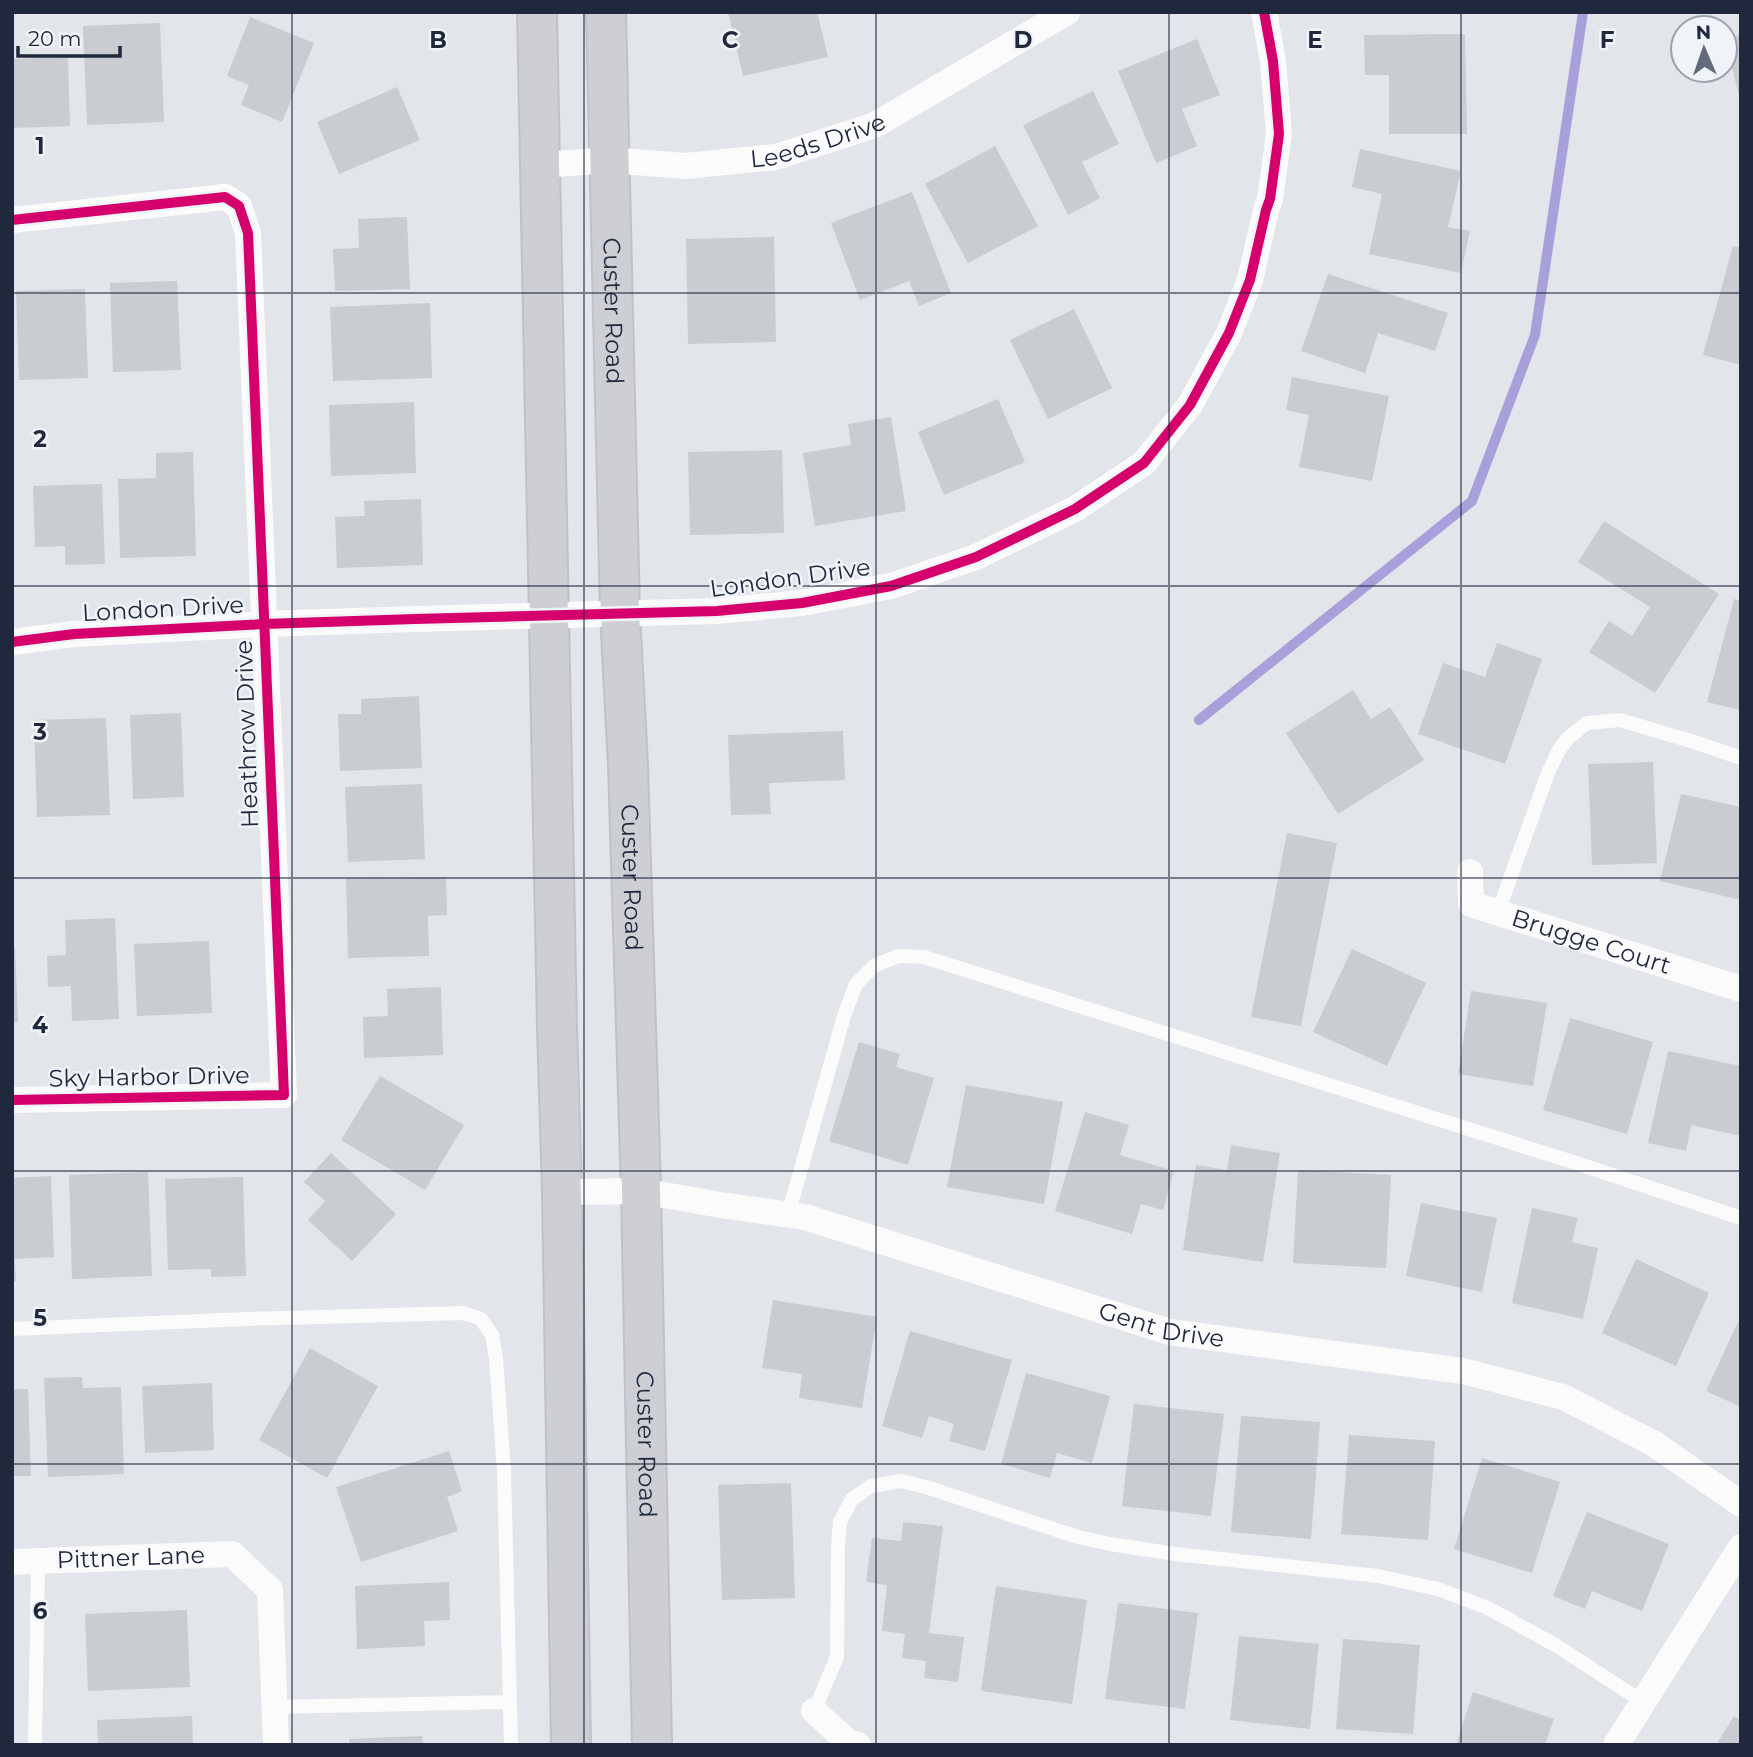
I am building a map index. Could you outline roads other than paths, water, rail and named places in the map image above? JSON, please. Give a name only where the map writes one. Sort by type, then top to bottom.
[{"type":"main road","points":[[537,12],[562,1192],[570,1745]]},
{"type":"main road","name":"Custer Road","points":[[606,12],[620,614],[641,1191],[652,1745]]},
{"type":"street","name":"Leeds Drive","points":[[541,165],[610,160],[685,166],[776,157],[875,125],[1067,12]]},
{"type":"street","name":"London Drive","points":[[12,642],[74,634],[264,624],[717,611],[803,603],[891,586],[976,557],[1075,509],[1144,463],[1190,405],[1229,333],[1250,280],[1270,199],[1279,134],[1273,61],[1264,12]]},
{"type":"street","name":"Heathrow Drive","points":[[12,220],[225,197],[239,206],[248,233],[282,1051]]},
{"type":"street","name":"Brugge Court","points":[[1470,872],[1471,904],[1741,989]]},
{"type":"street","name":"Sky Harbor Drive","points":[[12,1100],[284,1095],[282,1051]]},
{"type":"street","name":"Gent Drive","points":[[562,1192],[641,1191],[806,1217],[1170,1332],[1463,1371],[1563,1397],[1653,1443],[1741,1504]]},
{"type":"street","points":[[1616,1745],[1741,1547]]},
{"type":"street","name":"Pittner Lane","points":[[25,1561],[232,1554],[271,1590],[276,1745]]},
{"type":"street","points":[[814,1711],[851,1744]]},
{"type":"lane","points":[[1497,912],[1548,773],[1568,738],[1587,723],[1619,720],[1741,758]]},
{"type":"lane","points":[[788,1215],[844,1016],[856,984],[874,966],[898,956],[924,957],[1573,1162],[1741,1218]]},
{"type":"lane","points":[[12,1329],[464,1313],[481,1319],[492,1335],[500,1408],[511,1745]]},
{"type":"lane","points":[[814,1711],[837,1657],[840,1522],[852,1499],[871,1486],[901,1481],[1078,1537],[1110,1544],[1175,1554],[1378,1576],[1438,1590],[1488,1608],[1557,1646],[1643,1702]]},
{"type":"lane","points":[[25,1561],[35,1745]]},
{"type":"lane","points":[[275,1707],[510,1702]]},
{"type":"waterway","points":[[1199,720],[1472,501],[1535,335],[1583,12]]}]
